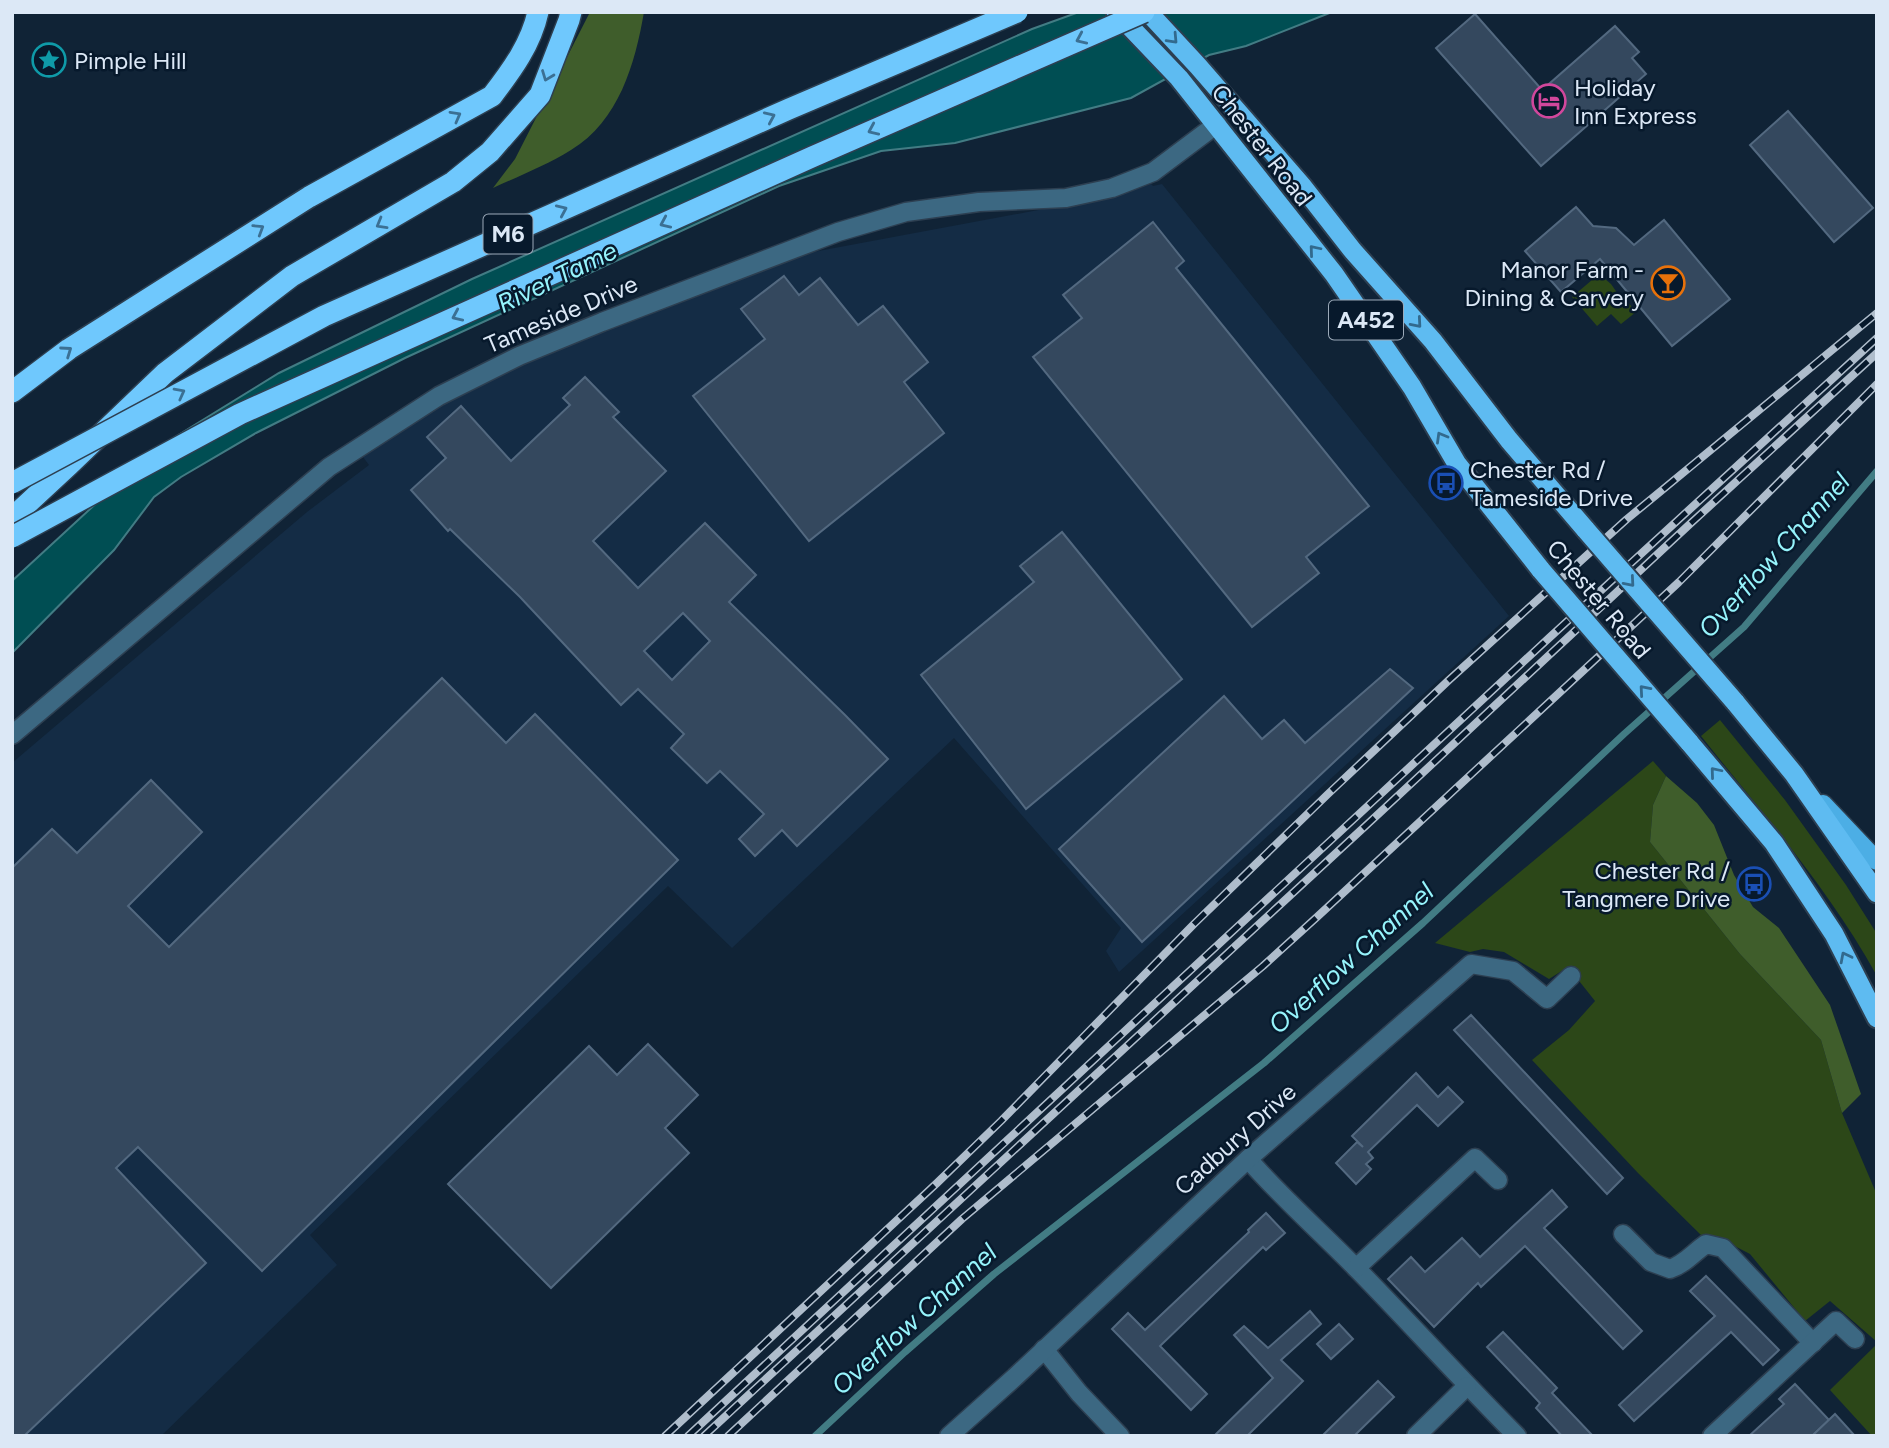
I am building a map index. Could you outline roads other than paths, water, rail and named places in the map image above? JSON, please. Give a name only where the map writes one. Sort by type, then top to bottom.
[{"type":"highway","points":[[12,392],[69,349],[309,197],[492,96],[513,69],[534,31],[538,12]]},
{"type":"highway","points":[[12,518],[164,373],[292,276],[453,182],[490,152],[540,95],[571,12]]},
{"type":"highway","name":"M6","points":[[12,483],[324,316],[789,109],[1017,12]]},
{"type":"highway","name":"Chester Road","points":[[1116,12],[1179,78],[1334,274],[1412,387],[1457,464],[1541,570],[1774,843],[1833,934],[1877,1018]]},
{"type":"highway","name":"M6","points":[[12,537],[240,414],[812,156],[1146,12]]},
{"type":"highway","name":"Chester Road","points":[[1146,12],[1198,66],[1303,187],[1353,251],[1433,341],[1509,440],[1735,702],[1794,774],[1877,893]]},
{"type":"main road","points":[[1794,774],[1877,861]]},
{"type":"street","name":"Tameside Drive","points":[[12,735],[329,467],[450,390],[519,356],[602,322],[838,232],[906,212],[979,202],[1066,198],[1112,188],[1153,172],[1217,124]]},
{"type":"street","name":"Cadbury Drive","points":[[949,1436],[1248,1158],[1471,964],[1513,971],[1547,999],[1570,976]]},
{"type":"street","points":[[1248,1158],[1272,1186],[1356,1268],[1517,1436]]},
{"type":"street","points":[[1356,1268],[1475,1158],[1498,1180]]},
{"type":"street","points":[[1623,1234],[1651,1262],[1670,1269],[1681,1266],[1706,1244],[1723,1248],[1813,1343]]},
{"type":"street","points":[[1712,1436],[1836,1321],[1855,1339]]},
{"type":"street","points":[[1044,1349],[1079,1393],[1120,1436]]},
{"type":"street","points":[[1416,1436],[1467,1386]]},
{"type":"water","name":"River Tame","points":[[1079,12],[1332,12],[1246,46],[1209,55],[1131,98],[955,143],[881,151],[779,186],[405,358],[256,433],[181,477],[154,497],[114,550],[12,653],[12,581],[154,450],[279,373],[472,279],[1032,29]]},
{"type":"waterway","name":"Overflow Channel","points":[[815,1436],[994,1274],[1264,1063],[1423,923],[1624,734],[1744,627],[1877,471]]},
{"type":"railway","points":[[665,1436],[937,1183],[1194,924],[1449,680],[1627,519],[1877,313]]},
{"type":"railway","points":[[688,1436],[1549,638],[1877,338]]},
{"type":"railway","points":[[704,1436],[1877,353]]},
{"type":"railway","points":[[728,1436],[962,1219],[1263,966],[1317,917],[1679,582],[1877,384]]},
{"type":"place","name":"Pimple Hill","points":[[49,60]]},
{"type":"place","name":"Holiday Inn Express","points":[[1549,101]]},
{"type":"place","name":"Manor Farm - Dining & Carvery","points":[[1668,283]]},
{"type":"place","name":"Chester Rd / Tameside Drive","points":[[1446,483]]},
{"type":"place","name":"Chester Rd / Tangmere Drive","points":[[1754,884]]}]
